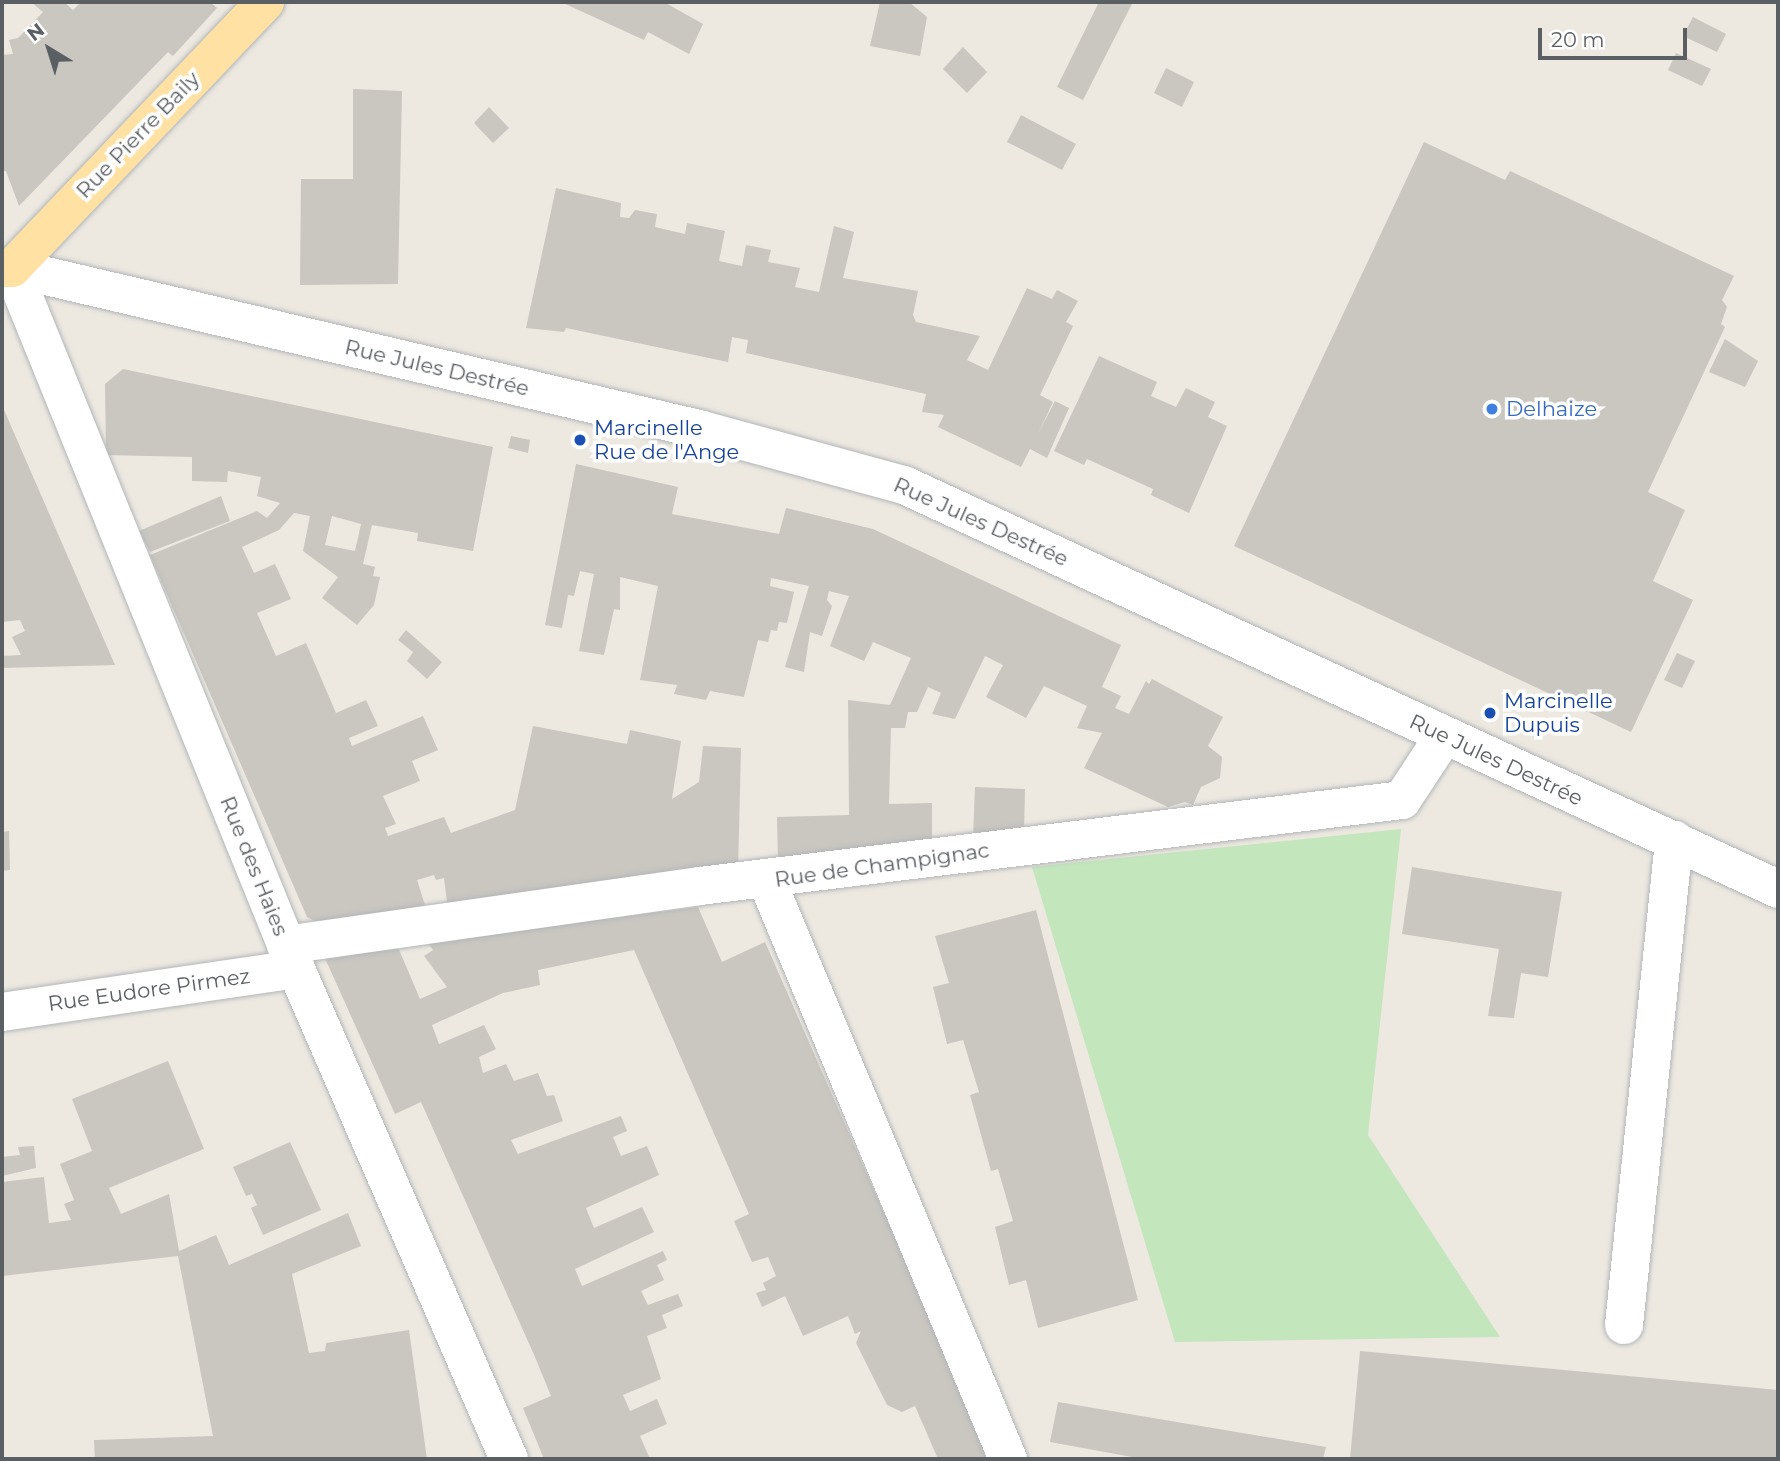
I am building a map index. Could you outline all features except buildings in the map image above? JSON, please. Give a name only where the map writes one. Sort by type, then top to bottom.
[{"type":"main road","name":"Rue Pierre Baily","points":[[7,268],[265,2]]},
{"type":"street","name":"Rue Jules Destrée","points":[[7,268],[699,429],[904,485],[1778,889]]},
{"type":"street","name":"Rue des Haies","points":[[7,268],[291,957],[509,1459]]},
{"type":"street","name":"Rue de Champignac","points":[[291,957],[767,881],[1402,800],[1444,736]]},
{"type":"street","points":[[1624,1325],[1674,840]]},
{"type":"street","points":[[767,881],[1008,1459]]},
{"type":"street","name":"Rue Eudore Pirmez","points":[[2,1012],[291,957]]},
{"type":"green space","points":[[1401,829],[1368,1135],[1500,1337],[1175,1342],[1032,867]]},
{"type":"place","name":"Delhaize","points":[[1492,409]]},
{"type":"place","name":"Marcinelle Rue de l'Ange","points":[[580,440]]},
{"type":"place","name":"Marcinelle Dupuis","points":[[1490,713]]}]
